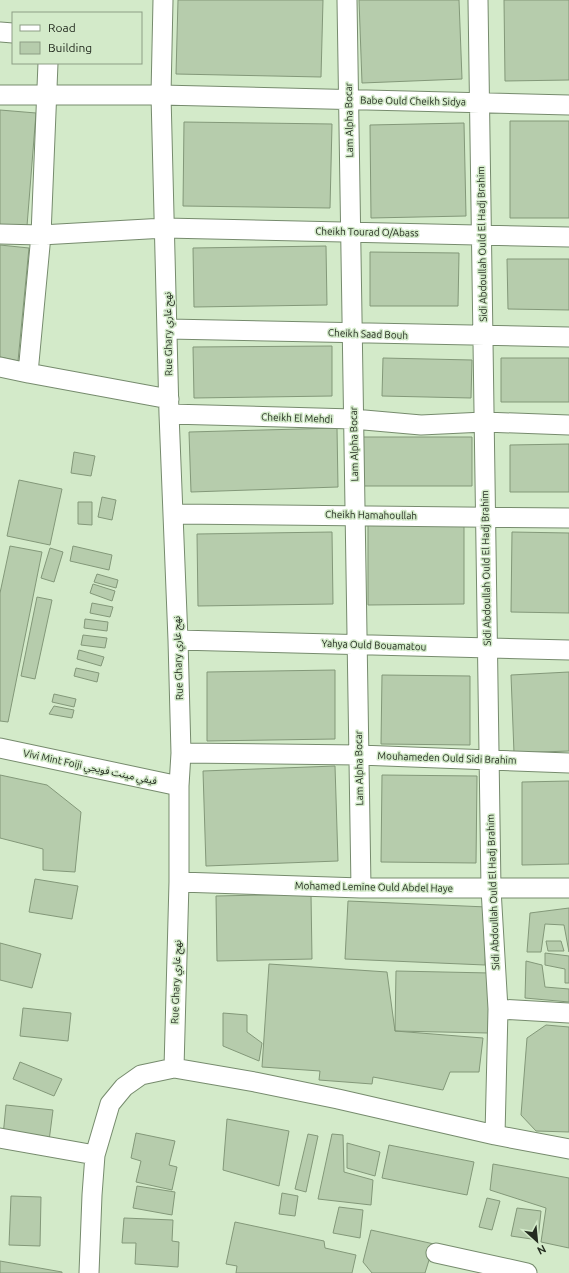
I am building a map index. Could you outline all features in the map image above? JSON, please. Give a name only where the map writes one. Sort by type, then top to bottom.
[{"type":"street","name":"Rue Ghary نهج غاري","points":[[163,0],[161,95],[169,407],[174,514],[181,753],[179,786],[179,882],[174,1068]]},
{"type":"street","name":"Lam Alpha Bocar","points":[[347,0],[361,888]]},
{"type":"street","name":"Sidi Abdoullah Ould El Hadj Brahim","points":[[478,0],[491,889],[498,1009],[495,1135]]},
{"type":"street","points":[[0,32],[12,33]]},
{"type":"street","points":[[28,373],[41,235],[45,95],[48,64]]},
{"type":"street","name":"Babe Ould Cheikh Sidya","points":[[0,95],[161,95],[569,105]]},
{"type":"street","name":"Cheikh Tourad O/Abass","points":[[0,234],[41,235],[165,228],[569,237]]},
{"type":"street","name":"Cheikh Saad Bouh","points":[[168,329],[569,337]]},
{"type":"street","name":"Cheikh El Mehdi","points":[[0,367],[169,407],[353,419],[421,426],[484,422],[569,425]]},
{"type":"street","name":"Cheikh Hamahoullah","points":[[174,514],[569,518]]},
{"type":"street","name":"Yahya Ould Bouamatou","points":[[178,640],[569,650]]},
{"type":"street","name":"Vivi Mint Foiji فيفي مينت فويجي","points":[[0,748],[179,786]]},
{"type":"street","name":"Mouhameden Ould Sidi Brahim","points":[[181,753],[359,755],[569,763]]},
{"type":"street","name":"Mohamed Lemine Ould Abdel Haye","points":[[179,882],[361,888],[569,888]]},
{"type":"street","points":[[498,1009],[569,1013]]},
{"type":"street","points":[[89,1273],[95,1155],[110,1104],[124,1087],[141,1075],[174,1068],[255,1082],[495,1135],[569,1149]]},
{"type":"street","points":[[0,1138],[95,1155]]},
{"type":"street","points":[[436,1253],[527,1273]]},
{"type":"building","points":[[178,0],[323,0],[321,77],[176,74]]},
{"type":"building","points":[[359,0],[459,0],[462,79],[362,83]]},
{"type":"building","points":[[504,0],[569,0],[569,80],[505,81]]},
{"type":"building","points":[[0,110],[36,113],[27,226],[0,225]]},
{"type":"building","points":[[510,121],[569,121],[569,218],[510,218]]},
{"type":"building","points":[[184,122],[332,124],[330,208],[183,206]]},
{"type":"building","points":[[464,123],[466,216],[371,218],[370,125]]},
{"type":"building","points":[[0,245],[29,248],[18,361],[0,357]]},
{"type":"building","points":[[326,246],[327,305],[194,307],[193,248]]},
{"type":"building","points":[[370,252],[459,253],[458,306],[370,306]]},
{"type":"building","points":[[507,259],[569,259],[569,310],[508,309]]},
{"type":"building","points":[[332,346],[332,396],[194,398],[193,347]]},
{"type":"building","points":[[383,358],[472,360],[471,398],[382,396]]},
{"type":"building","points":[[501,358],[569,358],[569,402],[501,402]]},
{"type":"building","points":[[337,428],[338,487],[191,492],[189,432]]},
{"type":"building","points":[[363,437],[472,437],[472,486],[363,486]]},
{"type":"building","points":[[569,444],[569,492],[510,492],[510,445]]},
{"type":"building","points":[[74,452],[95,456],[91,476],[71,473]]},
{"type":"building","points":[[19,480],[62,489],[50,545],[7,536]]},
{"type":"building","points":[[102,497],[116,500],[112,520],[98,517]]},
{"type":"building","points":[[78,502],[92,502],[92,525],[78,524]]},
{"type":"building","points":[[368,525],[464,525],[464,604],[368,605]]},
{"type":"building","points":[[332,532],[333,604],[198,606],[197,534]]},
{"type":"building","points":[[512,532],[569,533],[569,613],[511,612]]},
{"type":"building","points":[[10,546],[42,552],[8,722],[0,721],[0,593]]},
{"type":"building","points":[[73,546],[112,555],[109,570],[70,561]]},
{"type":"building","points":[[50,548],[63,552],[54,582],[41,578]]},
{"type":"building","points":[[97,574],[118,580],[116,588],[94,582]]},
{"type":"building","points":[[93,584],[115,591],[112,601],[90,593]]},
{"type":"building","points":[[37,597],[52,600],[35,679],[21,676]]},
{"type":"building","points":[[92,603],[113,607],[110,617],[90,613]]},
{"type":"building","points":[[85,619],[108,622],[107,631],[84,628]]},
{"type":"building","points":[[83,635],[107,638],[105,648],[81,645]]},
{"type":"building","points":[[79,650],[104,657],[101,666],[77,659]]},
{"type":"building","points":[[76,668],[99,673],[97,682],[74,676]]},
{"type":"building","points":[[335,670],[335,739],[207,741],[207,672]]},
{"type":"building","points":[[569,672],[569,751],[514,753],[511,675]]},
{"type":"building","points":[[382,675],[470,676],[470,745],[381,744]]},
{"type":"building","points":[[54,694],[76,699],[74,707],[52,702]]},
{"type":"building","points":[[54,706],[74,710],[72,718],[49,714]]},
{"type":"building","points":[[335,766],[338,861],[206,866],[203,771]]},
{"type":"building","points":[[0,775],[47,785],[81,812],[75,872],[43,870],[43,849],[0,838]]},
{"type":"building","points":[[382,775],[477,776],[476,863],[381,862]]},
{"type":"building","points":[[569,781],[569,864],[522,865],[522,782]]},
{"type":"building","points":[[35,879],[78,886],[72,919],[29,912]]},
{"type":"building","points":[[311,894],[312,959],[217,961],[216,896]]},
{"type":"building","points":[[348,901],[487,907],[485,965],[345,959]]},
{"type":"building","points":[[569,908],[569,952],[564,925],[545,924],[541,952],[527,952],[530,913]]},
{"type":"building","points":[[546,941],[561,941],[564,951],[548,951]]},
{"type":"building","points":[[0,943],[41,954],[32,988],[0,980]]},
{"type":"building","points":[[545,953],[569,956],[569,983],[565,983],[565,969],[545,965]]},
{"type":"building","points":[[526,961],[542,965],[545,987],[569,989],[569,1002],[525,998]]},
{"type":"building","points":[[269,964],[387,972],[395,1031],[483,1038],[479,1072],[450,1072],[443,1090],[373,1077],[372,1084],[319,1080],[320,1071],[262,1067]]},
{"type":"building","points":[[396,971],[490,973],[488,1033],[395,1031]]},
{"type":"building","points":[[23,1008],[71,1013],[68,1041],[20,1036]]},
{"type":"building","points":[[223,1013],[247,1015],[247,1032],[262,1043],[259,1061],[223,1046]]},
{"type":"building","points":[[546,1025],[569,1027],[569,1132],[536,1131],[521,1115],[527,1038]]},
{"type":"building","points":[[20,1062],[62,1079],[54,1096],[13,1079]]},
{"type":"building","points":[[6,1105],[53,1110],[49,1141],[3,1136]]},
{"type":"building","points":[[227,1119],[289,1131],[279,1186],[223,1170]]},
{"type":"building","points":[[136,1133],[175,1141],[169,1165],[177,1167],[172,1190],[136,1182],[141,1161],[131,1158]]},
{"type":"building","points":[[308,1134],[318,1136],[306,1192],[295,1189]]},
{"type":"building","points":[[332,1134],[343,1135],[344,1172],[373,1180],[371,1205],[318,1199]]},
{"type":"building","points":[[347,1143],[380,1152],[375,1176],[347,1168]]},
{"type":"building","points":[[389,1145],[474,1162],[467,1195],[382,1178]]},
{"type":"building","points":[[493,1164],[569,1178],[569,1248],[541,1242],[546,1208],[490,1190]]},
{"type":"building","points":[[137,1186],[175,1192],[172,1215],[133,1208]]},
{"type":"building","points":[[282,1193],[298,1196],[295,1216],[279,1214]]},
{"type":"building","points":[[11,1196],[41,1197],[40,1246],[9,1245]]},
{"type":"building","points":[[487,1198],[500,1201],[492,1230],[479,1227]]},
{"type":"building","points":[[339,1207],[363,1210],[360,1238],[333,1233]]},
{"type":"building","points":[[517,1208],[541,1211],[538,1240],[511,1236]]},
{"type":"building","points":[[124,1218],[173,1220],[172,1241],[179,1242],[178,1267],[135,1264],[136,1243],[122,1243]]},
{"type":"building","points":[[235,1222],[324,1241],[325,1248],[356,1255],[352,1273],[236,1273],[237,1266],[226,1264]]},
{"type":"building","points":[[371,1230],[434,1244],[425,1273],[372,1273],[363,1262]]},
{"type":"building","points":[[0,1261],[62,1272],[62,1273],[0,1273]]}]
